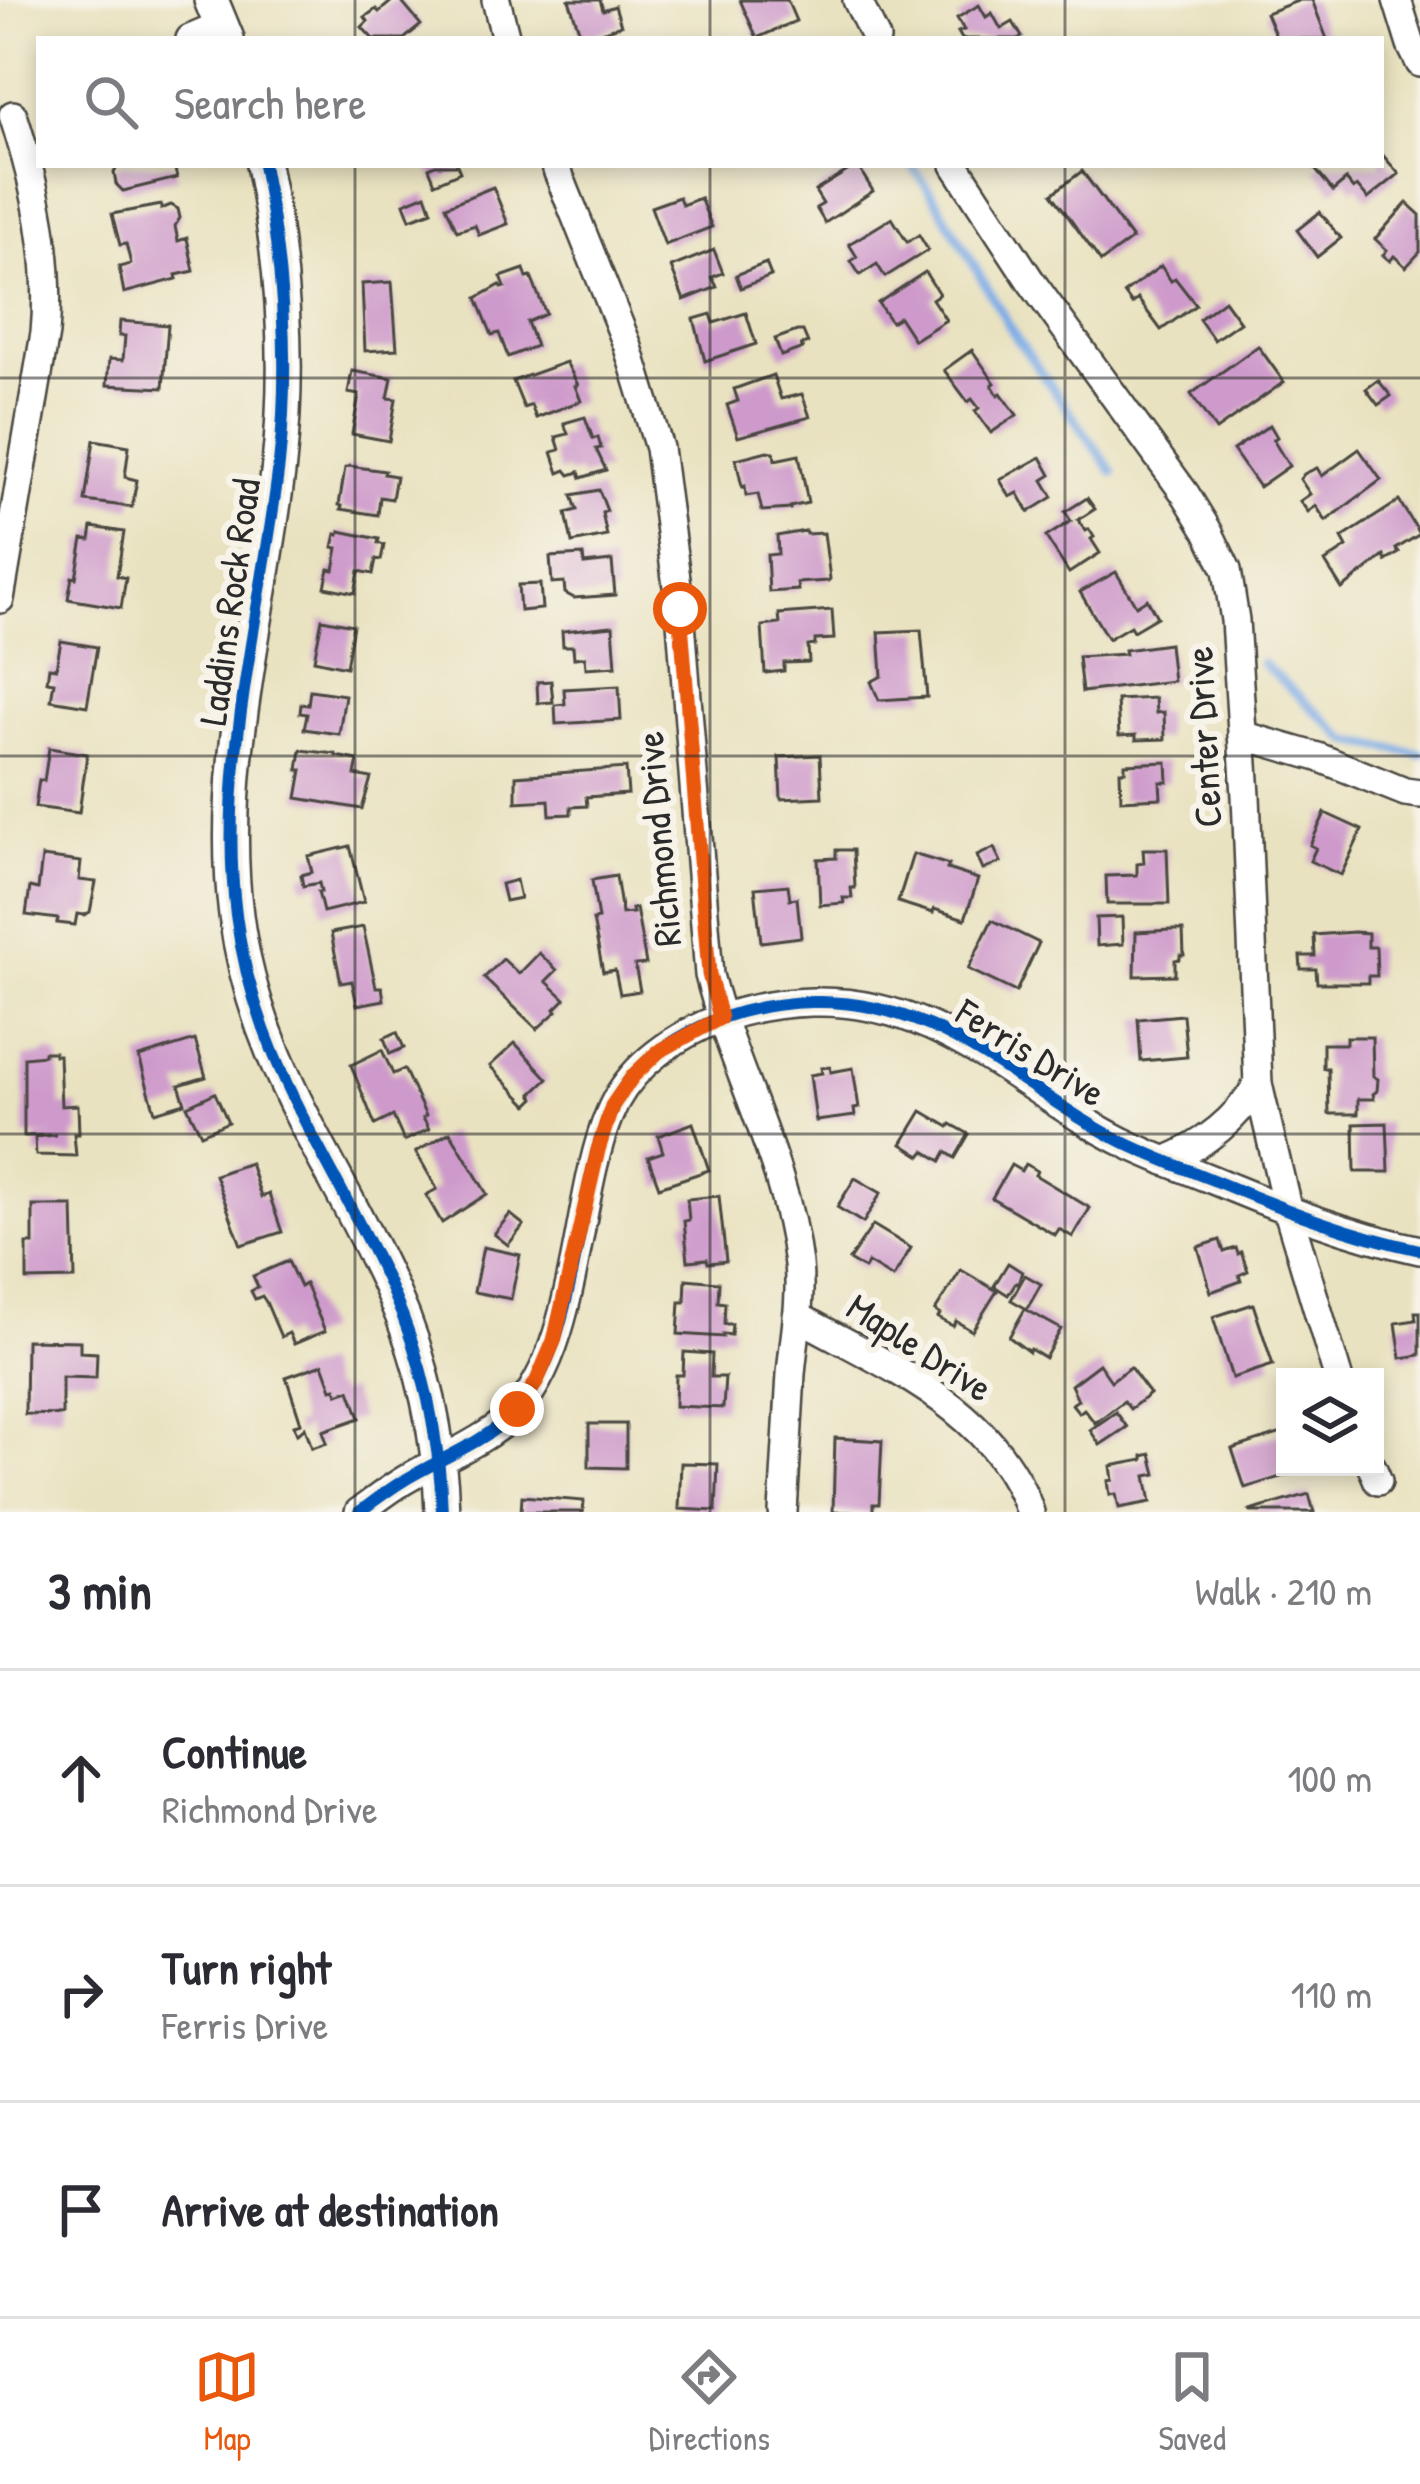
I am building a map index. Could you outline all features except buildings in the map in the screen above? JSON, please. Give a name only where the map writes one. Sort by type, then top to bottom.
[{"type":"street","points":[[496,0],[505,36]]},
{"type":"street","points":[[857,0],[875,36]]},
{"type":"street","points":[[1396,0],[1420,63]]},
{"type":"street","points":[[0,599],[49,291],[45,245],[17,113]]},
{"type":"street","name":"Laddins Rock Road","points":[[263,168],[282,298],[284,405],[273,508],[239,721],[233,837],[236,910],[249,983],[271,1050],[303,1122],[373,1251],[407,1330],[426,1397],[442,1512]]},
{"type":"street","name":"Richmond Drive","points":[[556,168],[627,344],[659,448],[680,609],[709,974],[791,1226],[798,1268],[797,1316],[783,1512]]},
{"type":"street","name":"Center Drive","points":[[957,168],[1030,280],[1167,467],[1208,530],[1227,570],[1242,735],[1258,1084],[1288,1211],[1335,1368]]},
{"type":"street","points":[[1242,735],[1420,794]]},
{"type":"street","name":"Ferris Drive","points":[[358,1512],[401,1482],[482,1438],[526,1399],[543,1368],[563,1305],[604,1126],[622,1090],[658,1052],[720,1018],[795,1002],[854,1002],[896,1011],[950,1035],[1108,1135],[1288,1211],[1420,1250]]},
{"type":"street","points":[[1166,1160],[1216,1132],[1244,1108],[1258,1084]]},
{"type":"street","name":"Maple Drive","points":[[797,1316],[935,1394],[973,1423],[999,1452],[1030,1512]]},
{"type":"waterway","points":[[914,168],[1017,339],[1113,472]]},
{"type":"waterway","points":[[1262,663],[1349,741],[1420,754]]},
{"type":"cycle path","points":[[263,168],[280,276],[284,389],[279,464],[237,745],[232,802],[236,915],[246,969],[278,1065],[392,1291],[413,1344],[433,1427],[442,1512]]},
{"type":"cycle path","points":[[359,1512],[500,1425],[534,1387],[563,1314],[598,1149],[616,1100],[636,1072],[676,1040],[745,1011],[812,1002],[859,1005],[902,1015],[979,1052],[1140,1150],[1315,1220],[1420,1250]]},
{"type":"route","points":[[517,1409],[536,1383],[554,1341],[612,1106],[658,1052],[720,1018],[709,974],[680,609]]}]
